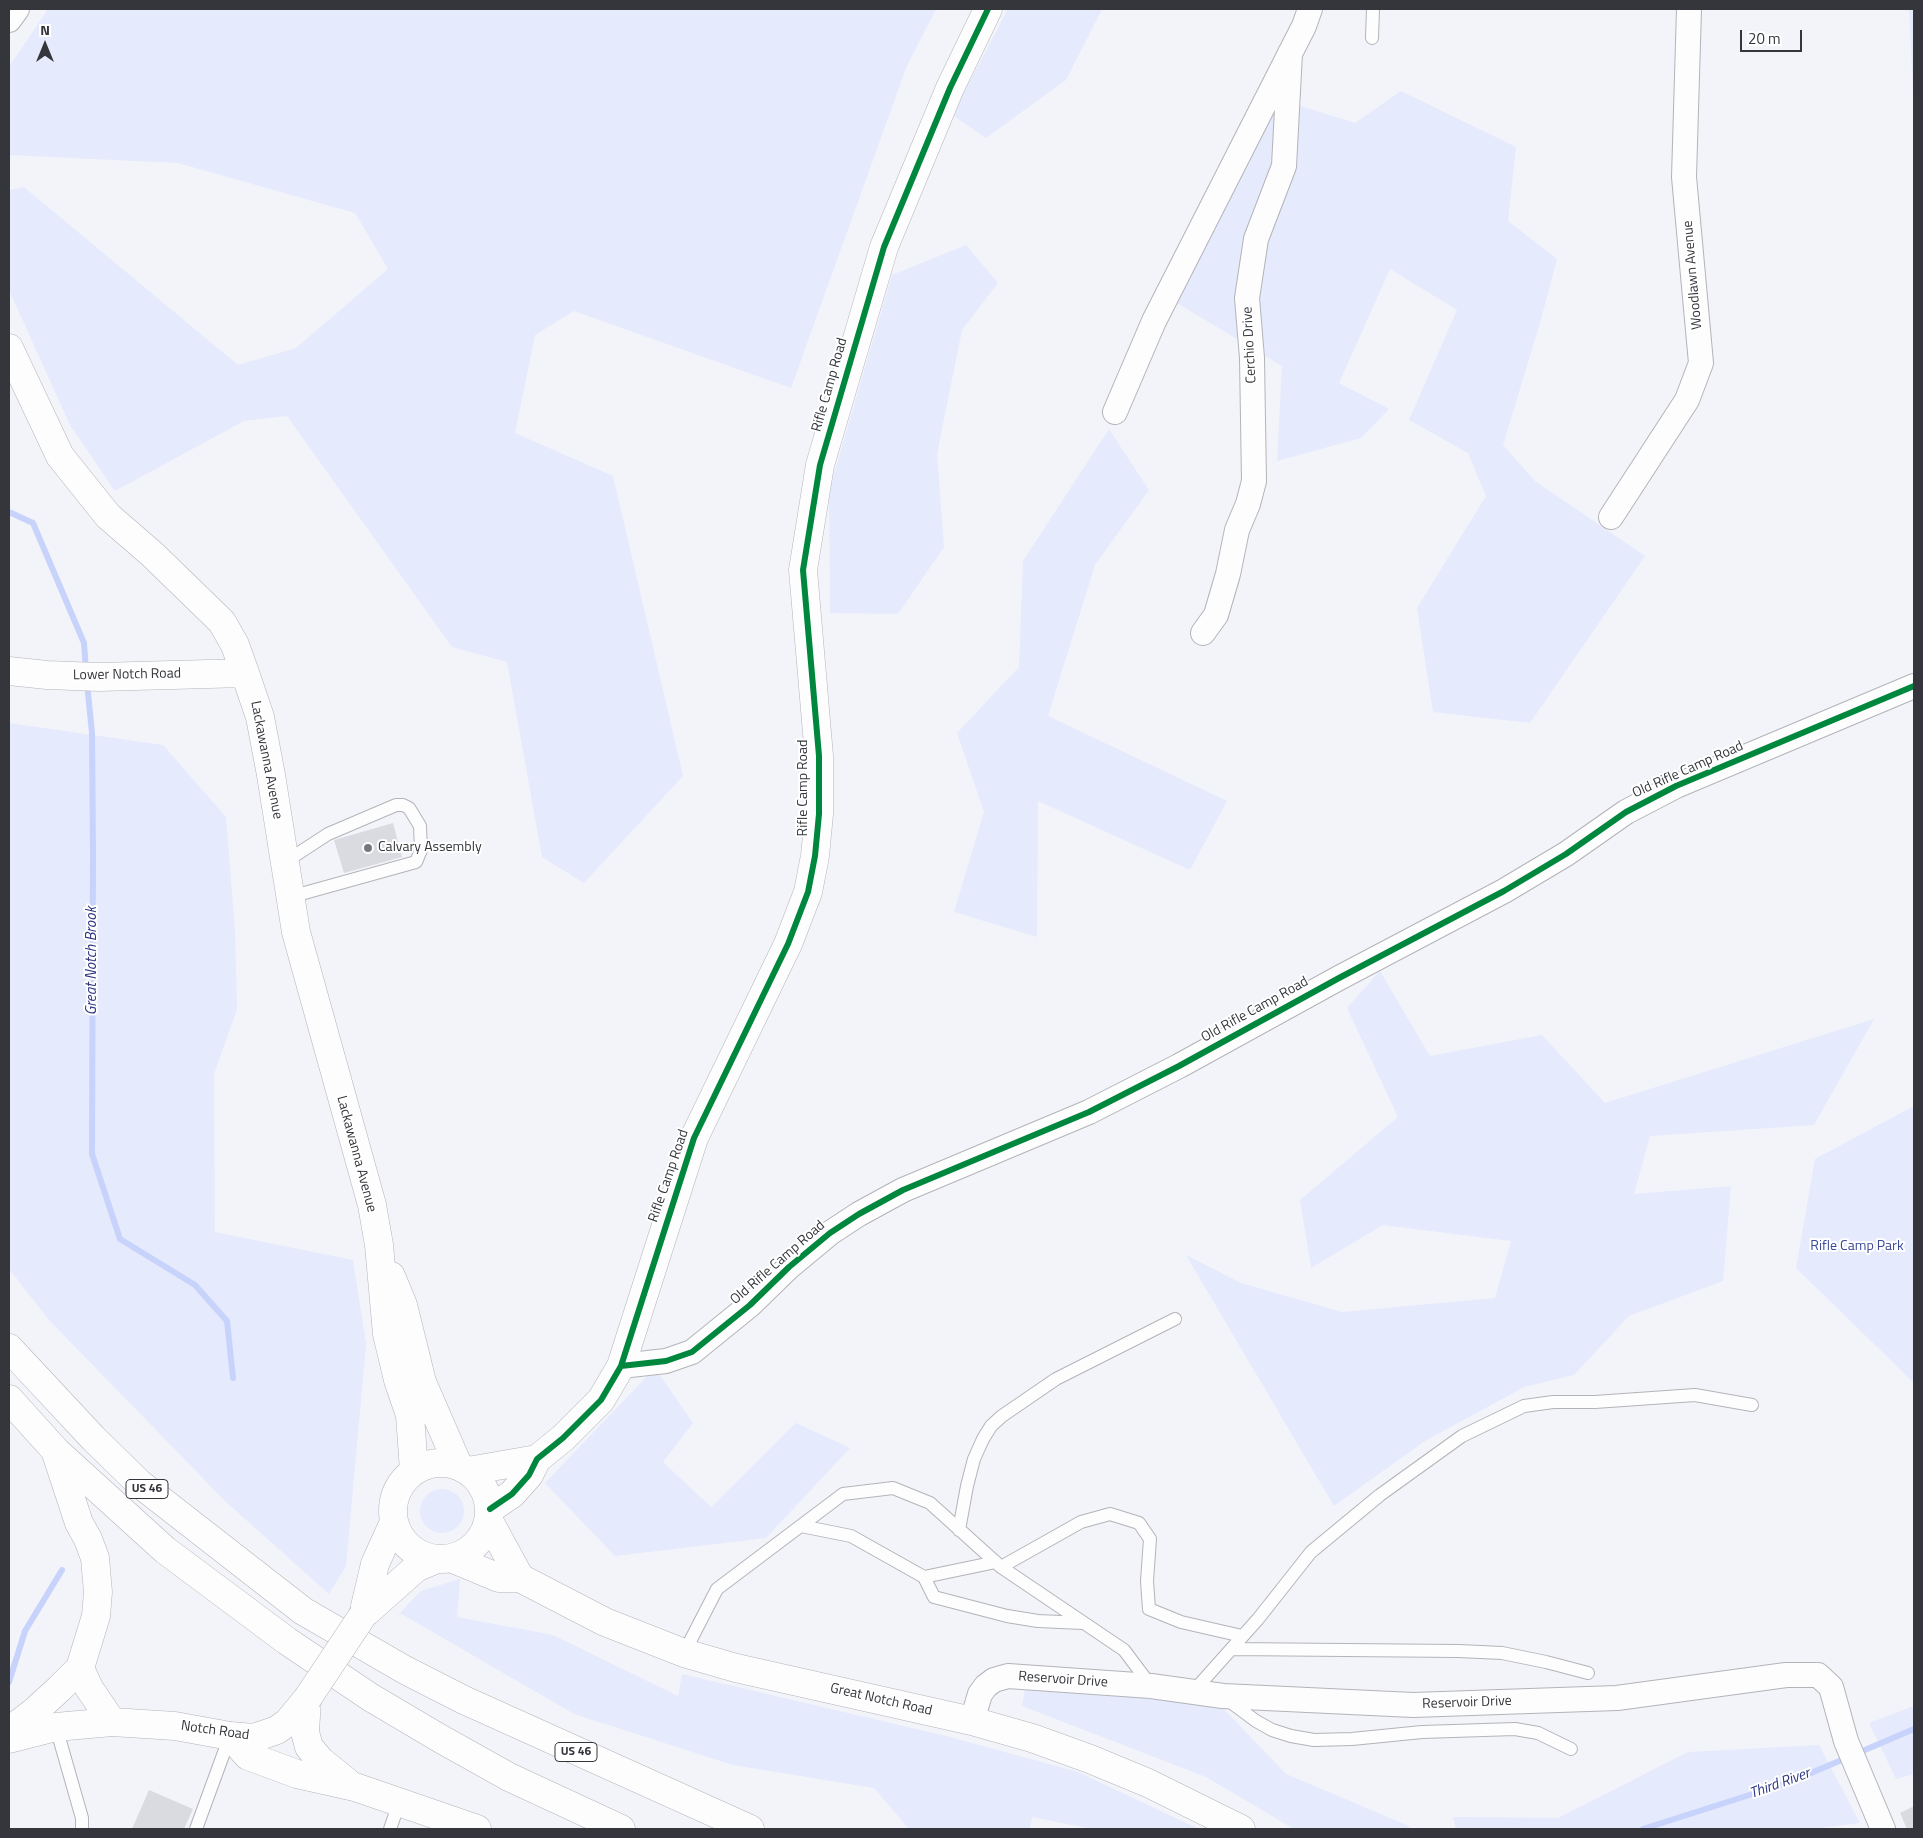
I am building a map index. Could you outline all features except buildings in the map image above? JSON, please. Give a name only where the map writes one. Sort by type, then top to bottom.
[{"type":"main road","name":"Rifle Camp Road","points":[[489,1515],[529,1475],[537,1459],[563,1438],[601,1400],[621,1366],[694,1138],[788,944],[808,892],[815,856],[819,814],[819,756],[803,570],[820,465],[884,247],[950,88],[988,9]]},
{"type":"main road","name":"Lackawanna Avenue","points":[[9,348],[60,456],[108,516],[153,555],[222,622],[235,645],[260,717],[298,941],[372,1205],[379,1244],[387,1334],[398,1380],[410,1415],[414,1471]]},
{"type":"main road","name":"Lower Notch Road","points":[[9,671],[47,675],[99,676],[245,673]]},
{"type":"main road","name":"Lackawanna Avenue","points":[[379,1244],[403,1305],[422,1382],[463,1468]]},
{"type":"main road","name":"US 46","points":[[9,1348],[140,1484],[303,1611],[405,1670],[464,1700],[750,1829]]},
{"type":"main road","name":"US 46","points":[[9,1399],[56,1451],[165,1550],[287,1641],[370,1697],[509,1777],[621,1829]]},
{"type":"main road","points":[[9,1731],[36,1711],[80,1668],[96,1616],[98,1592],[94,1558],[88,1538],[79,1523],[56,1451]]},
{"type":"main road","name":"Rifle Camp Road","points":[[463,1468],[537,1459]]},
{"type":"main road","points":[[443,1462],[463,1468],[483,1487],[488,1496],[489,1515],[484,1534],[475,1546],[464,1554],[444,1558],[423,1556],[413,1550],[401,1538],[394,1522],[394,1499],[398,1488],[414,1471],[428,1465],[443,1462]]},
{"type":"main road","points":[[489,1515],[520,1578]]},
{"type":"main road","name":"Notch Road","points":[[363,1614],[375,1564],[394,1522]]},
{"type":"main road","name":"Notch Road","points":[[9,1739],[56,1727],[112,1722],[175,1726],[230,1736],[254,1738],[277,1730],[288,1722],[307,1699],[363,1614],[416,1568],[444,1558]]},
{"type":"main road","name":"Great Notch Road","points":[[444,1558],[499,1578],[520,1578],[605,1622],[684,1653],[736,1668],[972,1721],[1032,1738],[1148,1783],[1242,1829]]},
{"type":"main road","points":[[80,1668],[90,1688],[112,1722]]},
{"type":"main road","points":[[307,1699],[305,1732],[309,1747],[321,1761],[355,1787]]},
{"type":"main road","points":[[230,1736],[248,1756],[298,1774],[355,1787],[477,1829]]},
{"type":"street","points":[[9,20],[17,9]]},
{"type":"street","name":"Cerchio Drive","points":[[1115,412],[1154,321],[1304,26],[1310,9]]},
{"type":"street","name":"Woodlawn Avenue","points":[[1612,517],[1687,400],[1701,363],[1684,177],[1689,9]]},
{"type":"street","name":"Cerchio Drive","points":[[1203,633],[1216,615],[1228,574],[1237,530],[1248,504],[1254,481],[1252,358],[1247,298],[1256,239],[1284,166],[1290,53]]},
{"type":"street","name":"Old Rifle Camp Road","points":[[621,1366],[666,1361],[692,1352],[750,1305],[789,1267],[830,1233],[888,1198],[1089,1112],[1173,1069],[1339,978],[1504,891],[1566,854],[1626,812],[1676,786],[1914,686]]},
{"type":"street","name":"Reservoir Drive","points":[[972,1721],[980,1694],[986,1686],[1001,1677],[1008,1676],[1151,1686],[1224,1696],[1413,1705],[1617,1698],[1786,1675],[1818,1675],[1831,1687],[1846,1741],[1883,1829]]},
{"type":"lane","points":[[1372,38],[1373,9]]},
{"type":"lane","points":[[285,862],[328,834],[396,805],[403,805],[409,808],[420,826],[421,850],[416,862],[290,897]]},
{"type":"lane","points":[[959,1530],[974,1459],[991,1426],[1002,1416],[1056,1379],[1175,1319]]},
{"type":"lane","points":[[1192,1693],[1311,1552],[1380,1495],[1462,1436],[1524,1406],[1553,1402],[1595,1402],[1695,1395],[1752,1405]]},
{"type":"lane","points":[[684,1653],[717,1589],[843,1494],[893,1488],[930,1503],[998,1565],[1124,1650],[1151,1686]]},
{"type":"lane","points":[[924,1577],[998,1565],[1081,1522],[1110,1514],[1139,1523],[1150,1538],[1147,1581],[1149,1609],[1181,1622],[1242,1636]]},
{"type":"lane","points":[[801,1526],[851,1536],[924,1577],[934,1597],[1007,1616],[1038,1621],[1084,1623]]},
{"type":"lane","points":[[1231,1648],[1502,1653],[1588,1673]]},
{"type":"lane","points":[[1224,1696],[1256,1721],[1272,1730],[1291,1736],[1352,1739],[1422,1732],[1515,1729],[1538,1733],[1570,1749]]},
{"type":"lane","points":[[56,1727],[80,1809],[82,1829]]},
{"type":"lane","points":[[196,1829],[230,1736]]},
{"type":"lane","points":[[390,1829],[399,1803]]},
{"type":"green space","points":[[48,9],[936,9],[906,68],[791,388],[574,311],[535,335],[515,433],[613,476],[683,776],[584,883],[542,857],[507,662],[452,647],[287,416],[244,421],[115,491],[70,425],[9,290],[9,190],[24,187],[238,365],[296,348],[388,269],[355,213],[178,163],[9,155],[9,67]]},
{"type":"green space","points":[[1008,9],[1102,9],[1066,80],[986,138],[952,115]]},
{"type":"green space","points":[[1909,9],[1914,9],[1914,114]]},
{"type":"green space","points":[[1401,91],[1516,147],[1508,221],[1557,259],[1540,323],[1503,445],[1535,481],[1645,556],[1530,723],[1433,712],[1417,608],[1486,496],[1468,453],[1409,420],[1457,310],[1390,269],[1339,383],[1389,409],[1361,438],[1277,461],[1282,366],[1172,300],[1278,99],[1355,123]]},
{"type":"green space","points":[[966,245],[998,283],[962,330],[937,454],[944,547],[898,614],[830,613],[829,491],[892,275]]},
{"type":"green space","points":[[1109,429],[1149,490],[1095,565],[1048,716],[1227,801],[1190,870],[1038,801],[1037,937],[954,912],[984,812],[957,733],[1019,667],[1023,561]]},
{"type":"green space","points":[[9,723],[163,745],[226,817],[235,931],[237,1009],[214,1074],[215,1232],[353,1260],[366,1344],[346,1566],[329,1594],[226,1502],[49,1320],[9,1269]]},
{"type":"green space","points":[[1380,971],[1430,1056],[1542,1035],[1605,1103],[1874,1019],[1814,1125],[1650,1136],[1634,1194],[1731,1186],[1723,1281],[1629,1316],[1574,1375],[1524,1387],[1425,1441],[1334,1506],[1186,1255],[1241,1283],[1342,1312],[1495,1298],[1511,1241],[1383,1225],[1311,1268],[1300,1200],[1398,1117],[1347,1008]]},
{"type":"green space","name":"Rifle Camp Park","points":[[1914,1106],[1914,1383],[1796,1268],[1815,1159]]},
{"type":"green space","points":[[655,1368],[693,1423],[663,1462],[711,1507],[796,1423],[850,1448],[766,1538],[615,1556],[545,1483]]},
{"type":"green space","points":[[442,1489],[454,1493],[460,1499],[464,1511],[460,1523],[454,1529],[442,1533],[430,1529],[424,1523],[420,1511],[424,1499],[430,1493]]},
{"type":"green space","points":[[460,1579],[457,1617],[553,1635],[678,1696],[682,1674],[946,1736],[1078,1772],[1199,1829],[1092,1829],[1032,1817],[1030,1829],[909,1829],[874,1788],[733,1765],[574,1714],[400,1613],[421,1591]]},
{"type":"green space","points":[[1025,1690],[1218,1703],[1286,1774],[1409,1826],[1410,1829],[1294,1829],[1206,1777],[1022,1706]]},
{"type":"green space","points":[[1914,1706],[1914,1774],[1896,1779],[1869,1723]]},
{"type":"green space","points":[[1819,1745],[1860,1823],[1813,1829],[1456,1829],[1453,1817],[1558,1818],[1688,1752]]},
{"type":"waterway","name":"Great Notch Brook","points":[[9,512],[33,523],[84,643],[86,671]]},
{"type":"waterway","name":"Great Notch Brook","points":[[87,683],[92,733],[92,1154],[120,1239],[195,1285],[227,1321],[233,1378]]},
{"type":"waterway","name":"Great Notch Brook","points":[[9,1682],[25,1631],[62,1570]]},
{"type":"waterway","name":"Third River","points":[[1643,1829],[1790,1782],[1914,1729]]},
{"type":"cycle path","points":[[490,1509],[512,1494],[529,1475],[537,1459],[563,1438],[601,1400],[621,1366],[694,1138],[788,944],[808,892],[815,856],[819,814],[819,756],[803,570],[820,465],[884,247],[950,88],[988,9]]},
{"type":"cycle path","points":[[621,1366],[666,1361],[692,1352],[750,1305],[789,1267],[830,1233],[859,1214],[903,1190],[1089,1112],[1179,1066],[1339,978],[1504,891],[1566,854],[1626,812],[1676,786],[1914,686]]},
{"type":"place","name":"Calvary Assembly","points":[[368,848]]}]
